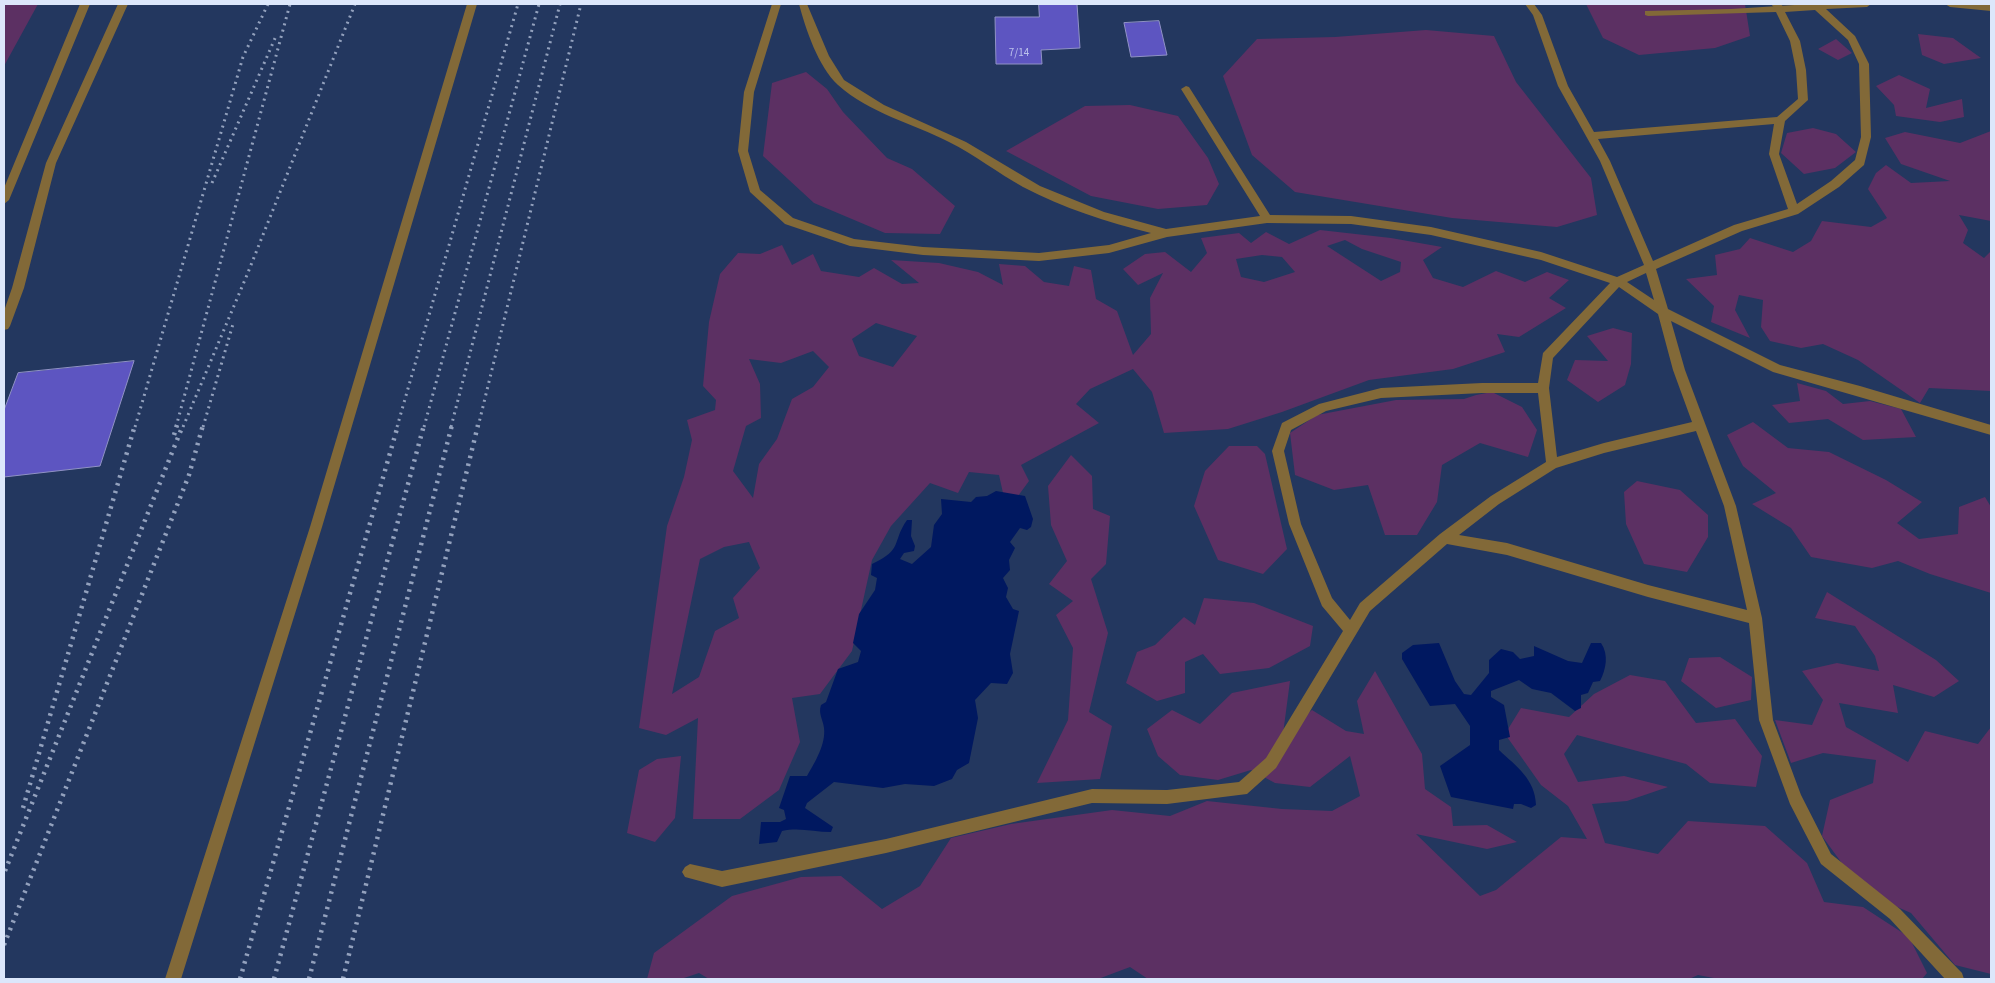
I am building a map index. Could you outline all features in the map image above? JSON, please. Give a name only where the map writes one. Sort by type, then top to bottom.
[{"type":"lane","points":[[4,200],[85,4]]},
{"type":"lane","points":[[4,326],[18,288],[51,164],[123,4]]},
{"type":"lane","points":[[173,979],[313,536],[472,4]]},
{"type":"lane","points":[[776,4],[749,92],[743,150],[755,192],[789,222],[854,243],[923,251],[1039,256],[1109,249],[1167,233],[1268,219],[1351,220],[1431,231],[1540,256],[1618,281],[1663,312],[1777,369],[1860,391],[1991,430]]},
{"type":"lane","points":[[803,4],[820,47],[840,80],[873,104],[952,139],[1035,188],[1082,209],[1132,225],[1167,233]]},
{"type":"lane","points":[[1529,4],[1537,15],[1563,86],[1605,161],[1650,267],[1679,370],[1730,506],[1755,618],[1766,720],[1794,799],[1826,859],[1895,914],[1956,979]]},
{"type":"lane","points":[[1648,13],[1731,12],[1778,6],[1867,4]]},
{"type":"lane","points":[[1950,4],[1991,8]]},
{"type":"lane","points":[[1552,464],[1543,388],[1547,356],[1618,281],[1738,228],[1794,211],[1835,184],[1860,162],[1866,137],[1864,64],[1852,38],[1816,5]]},
{"type":"lane","points":[[1591,136],[1780,120],[1803,100],[1801,70],[1795,41],[1778,6]]},
{"type":"lane","points":[[1186,88],[1268,219]]},
{"type":"lane","points":[[1780,120],[1774,154],[1794,211]]},
{"type":"lane","points":[[1351,631],[1328,602],[1295,524],[1278,451],[1286,427],[1323,407],[1381,393],[1482,388],[1543,388]]},
{"type":"lane","points":[[690,872],[722,879],[886,846],[1092,796],[1166,797],[1242,789],[1271,763],[1365,608],[1445,538],[1495,500],[1552,464],[1604,448],[1699,425]]},
{"type":"lane","points":[[1445,538],[1507,549],[1648,592],[1755,618]]},
{"type":"shaded area","points":[[4,4],[38,4],[4,66]]},
{"type":"shaded area","points":[[1586,4],[1745,4],[1750,36],[1715,48],[1639,55],[1603,38]]},
{"type":"shaded area","points":[[1426,30],[1494,36],[1516,82],[1591,178],[1597,215],[1557,227],[1452,218],[1295,192],[1252,155],[1223,76],[1257,39],[1335,37]]},
{"type":"shaded area","points":[[1918,34],[1953,38],[1981,58],[1944,64],[1922,55]]},
{"type":"shaded area","points":[[1836,39],[1852,53],[1838,60],[1818,49]]},
{"type":"shaded area","points":[[806,72],[827,89],[843,112],[887,158],[912,169],[955,206],[940,234],[885,233],[814,203],[763,156],[772,83]]},
{"type":"shaded area","points":[[1899,75],[1930,89],[1926,108],[1962,99],[1964,117],[1940,122],[1896,116],[1894,105],[1876,86]]},
{"type":"shaded area","points":[[1130,105],[1178,116],[1208,158],[1219,184],[1207,205],[1158,209],[1091,196],[1006,151],[1085,106]]},
{"type":"shaded area","points":[[1813,128],[1836,134],[1856,152],[1835,168],[1804,174],[1781,153],[1787,133]]},
{"type":"shaded area","points":[[1991,131],[1991,221],[1959,215],[1968,230],[1963,243],[1984,258],[1991,251],[1991,391],[1929,388],[1920,403],[1858,360],[1823,344],[1801,348],[1770,341],[1761,327],[1763,300],[1739,295],[1735,310],[1750,338],[1711,322],[1714,306],[1686,279],[1717,275],[1715,255],[1740,249],[1750,238],[1793,252],[1811,241],[1822,221],[1871,227],[1887,218],[1868,189],[1876,173],[1886,165],[1911,183],[1950,181],[1901,164],[1885,138],[1905,132],[1960,143]]},
{"type":"shaded area","points":[[1320,230],[1391,238],[1442,247],[1423,260],[1433,278],[1463,287],[1496,271],[1525,282],[1547,272],[1569,280],[1549,298],[1566,308],[1519,337],[1497,334],[1505,352],[1453,369],[1369,380],[1282,412],[1228,429],[1164,433],[1152,392],[1133,369],[1090,389],[1076,404],[1099,423],[1021,465],[1029,481],[1007,511],[999,475],[969,472],[958,493],[930,483],[891,526],[872,560],[852,651],[820,694],[792,698],[800,742],[779,790],[740,819],[693,819],[698,718],[666,735],[639,728],[667,526],[684,477],[692,440],[687,420],[715,410],[716,400],[703,386],[709,322],[720,274],[738,253],[760,254],[782,245],[792,265],[813,254],[821,271],[859,277],[874,268],[902,284],[919,283],[891,260],[939,263],[978,272],[1003,285],[999,264],[1025,266],[1044,282],[1069,286],[1074,266],[1091,270],[1096,299],[1117,311],[1133,355],[1151,334],[1150,298],[1163,273],[1138,285],[1123,269],[1145,254],[1165,252],[1191,272],[1207,253],[1201,238],[1239,233],[1251,243],[1266,232],[1289,244]],"holes":[[[1345,240],[1362,249],[1401,262],[1400,272],[1381,281],[1327,246]],[[1262,255],[1282,257],[1295,272],[1264,282],[1241,277],[1236,259]],[[876,323],[917,336],[893,367],[859,356],[852,339]],[[813,351],[829,367],[813,387],[792,399],[777,439],[759,464],[753,498],[733,471],[746,426],[761,418],[760,384],[749,359],[781,363]],[[749,542],[760,568],[733,598],[739,618],[715,631],[699,677],[672,694],[700,559],[724,547]]]},
{"type":"shaded area","points":[[1613,328],[1632,333],[1631,364],[1625,385],[1598,402],[1567,380],[1575,360],[1608,361],[1587,336]]},
{"type":"shaded area","points":[[1797,383],[1826,391],[1843,404],[1870,401],[1901,409],[1916,437],[1863,440],[1828,419],[1789,423],[1772,405],[1800,401]]},
{"type":"shaded area","points":[[1492,392],[1522,407],[1537,430],[1528,457],[1480,443],[1442,465],[1437,502],[1417,535],[1385,535],[1368,485],[1334,490],[1295,475],[1290,433],[1317,415],[1396,400],[1464,399]]},
{"type":"shaded area","points":[[1753,422],[1788,448],[1829,452],[1886,480],[1922,502],[1897,523],[1919,539],[1958,534],[1959,507],[1985,497],[1991,507],[1991,593],[1930,574],[1898,561],[1872,568],[1811,557],[1791,528],[1752,504],[1776,493],[1743,466],[1727,435]]},
{"type":"shaded area","points":[[1229,446],[1257,446],[1265,454],[1287,549],[1263,574],[1218,560],[1194,506],[1205,471]]},
{"type":"shaded area","points":[[1071,455],[1092,476],[1093,509],[1110,516],[1106,564],[1091,579],[1108,633],[1089,712],[1112,726],[1100,779],[1037,783],[1068,720],[1073,648],[1056,615],[1073,601],[1049,584],[1067,561],[1051,525],[1048,486]]},
{"type":"shaded area","points":[[1637,481],[1680,490],[1708,515],[1708,537],[1687,572],[1644,564],[1626,524],[1624,492]]},
{"type":"shaded area","points":[[996,491],[1025,496],[1033,519],[1031,527],[1027,530],[1020,528],[1010,542],[1015,548],[1009,560],[1010,570],[1003,578],[1008,588],[1006,597],[1013,609],[1019,611],[1010,654],[1013,673],[1007,684],[991,683],[975,700],[978,718],[969,763],[957,770],[952,779],[934,786],[905,784],[883,788],[834,782],[807,803],[805,808],[833,827],[831,832],[782,831],[777,842],[759,844],[761,822],[780,822],[786,819],[784,810],[779,808],[790,776],[807,776],[819,753],[824,734],[820,708],[826,702],[838,669],[858,662],[861,651],[853,643],[859,614],[875,590],[877,578],[871,575],[872,564],[893,550],[907,520],[912,520],[911,536],[915,546],[914,551],[904,553],[900,559],[912,564],[931,547],[934,525],[942,514],[941,499],[971,502],[976,497],[987,496]]},
{"type":"shaded area","points":[[1827,592],[1936,660],[1959,681],[1934,697],[1893,685],[1898,713],[1839,703],[1846,727],[1908,762],[1925,731],[1978,744],[1991,727],[1991,974],[1955,965],[1911,913],[1863,892],[1822,836],[1830,800],[1873,783],[1876,760],[1823,753],[1791,763],[1775,720],[1812,725],[1823,700],[1802,671],[1837,663],[1879,671],[1875,656],[1855,626],[1815,618]]},
{"type":"shaded area","points":[[1204,598],[1254,603],[1313,626],[1310,646],[1269,668],[1220,674],[1203,654],[1185,662],[1185,693],[1157,701],[1126,683],[1137,652],[1155,645],[1184,617],[1195,625]]},
{"type":"shaded area","points":[[1439,643],[1455,681],[1464,694],[1471,695],[1489,673],[1489,660],[1501,649],[1513,652],[1520,659],[1534,656],[1534,646],[1568,661],[1582,663],[1591,643],[1601,643],[1604,648],[1606,657],[1605,667],[1600,681],[1593,682],[1588,693],[1581,695],[1581,708],[1575,711],[1551,693],[1532,689],[1519,680],[1491,691],[1491,697],[1504,705],[1510,737],[1499,740],[1499,750],[1529,781],[1535,796],[1536,805],[1531,808],[1521,804],[1514,804],[1513,809],[1451,797],[1440,766],[1470,745],[1470,726],[1455,704],[1430,706],[1402,659],[1402,653],[1413,645]]},
{"type":"shaded area","points":[[1720,657],[1752,677],[1751,700],[1716,708],[1681,681],[1689,658]]},
{"type":"shaded area","points":[[1375,671],[1422,754],[1425,789],[1451,807],[1453,826],[1487,825],[1517,842],[1487,849],[1416,834],[1480,896],[1496,890],[1561,837],[1587,839],[1568,806],[1541,785],[1505,734],[1521,708],[1569,717],[1594,694],[1630,675],[1665,681],[1696,723],[1735,719],[1762,756],[1756,787],[1710,783],[1686,764],[1577,735],[1564,754],[1578,782],[1624,776],[1668,787],[1627,801],[1592,804],[1605,843],[1658,854],[1688,821],[1765,826],[1807,863],[1824,902],[1863,907],[1909,937],[1927,973],[1922,979],[1719,979],[1698,975],[1689,979],[1148,979],[1130,967],[1098,979],[709,979],[699,973],[681,979],[647,979],[654,953],[732,896],[801,877],[841,876],[882,909],[920,886],[951,838],[1011,824],[1112,810],[1170,816],[1207,801],[1282,809],[1332,811],[1360,796],[1350,756],[1310,787],[1275,783],[1251,770],[1218,780],[1180,775],[1158,756],[1147,729],[1172,710],[1200,724],[1232,693],[1290,681],[1283,734],[1312,710],[1346,731],[1364,734],[1357,701]]},
{"type":"shaded area","points":[[681,756],[675,818],[655,842],[627,833],[639,770],[657,759]]},
{"type":"building","points":[[1039,4],[1077,4],[1080,48],[1041,50],[1042,64],[996,64],[995,17],[1039,17]]},
{"type":"building","points":[[1159,21],[1167,55],[1131,57],[1124,23]]},
{"type":"building","points":[[134,361],[100,466],[4,477],[4,410],[18,373]]},
{"type":"railway","points":[[135,427],[243,57],[268,4]]},
{"type":"railway","points":[[176,427],[290,4]]},
{"type":"railway","points":[[183,427],[247,275],[355,4]]},
{"type":"railway","points":[[397,427],[518,4]]},
{"type":"railway","points":[[424,427],[539,4]]},
{"type":"railway","points":[[451,427],[560,4]]},
{"type":"railway","points":[[478,427],[581,4]]},
{"type":"railway","points":[[212,183],[276,36]]},
{"type":"railway","points":[[203,427],[233,324]]},
{"type":"railway","points":[[23,808],[135,425]]},
{"type":"railway","points":[[174,435],[177,425]]},
{"type":"railway","points":[[5,871],[183,425]]},
{"type":"railway","points":[[4,945],[189,475],[203,425]]},
{"type":"railway","points":[[240,979],[398,425]]},
{"type":"railway","points":[[274,979],[424,425]]},
{"type":"railway","points":[[309,979],[452,425]]},
{"type":"railway","points":[[343,979],[478,425]]}]
